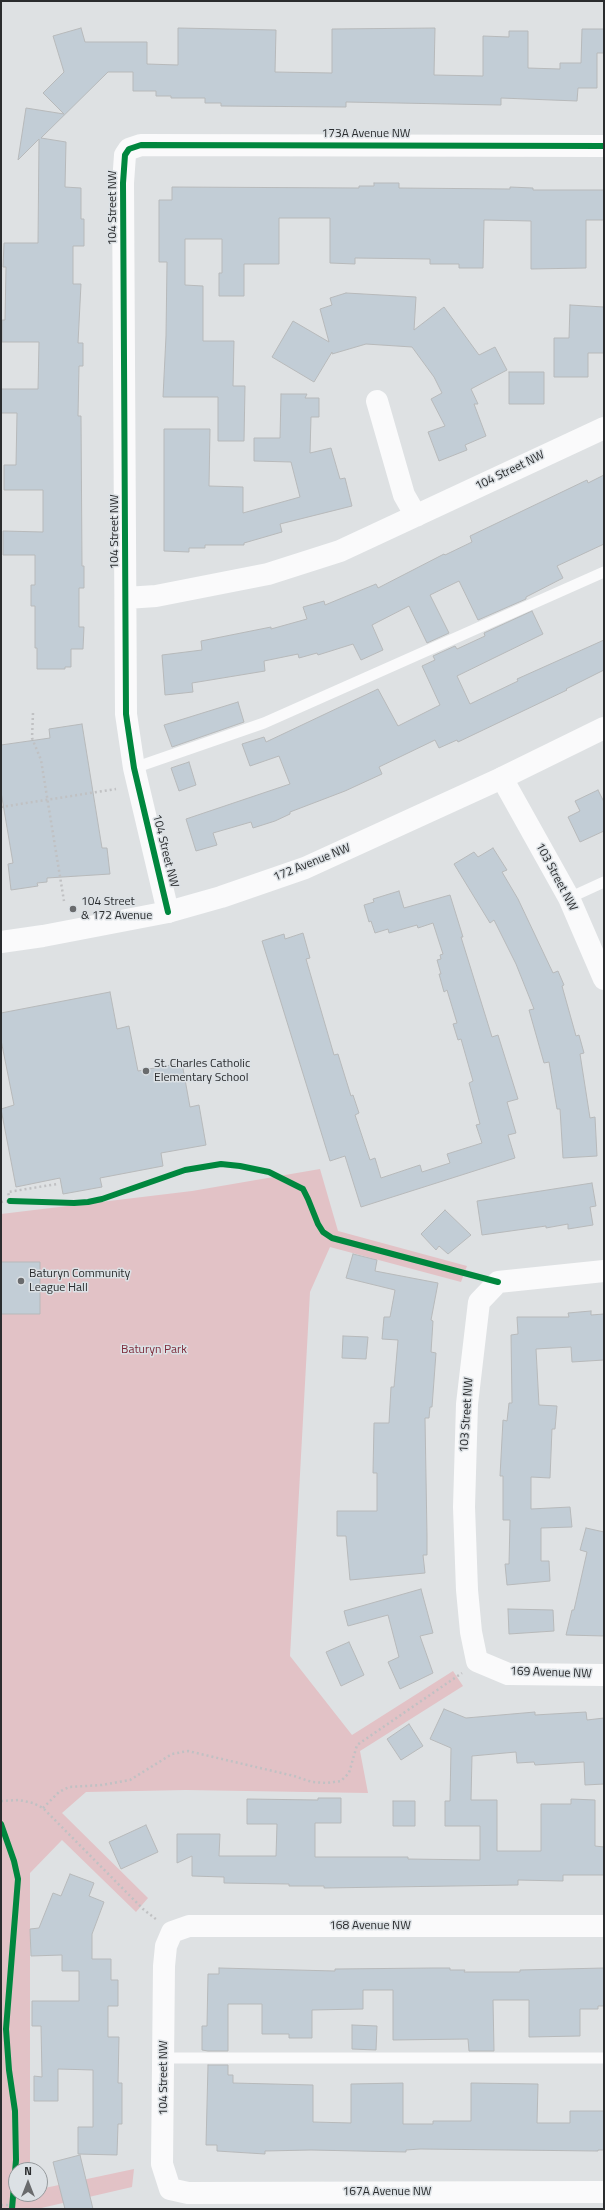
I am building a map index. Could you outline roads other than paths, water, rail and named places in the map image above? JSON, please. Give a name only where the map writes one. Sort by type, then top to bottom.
[{"type":"street","name":"173A Avenue NW","points":[[129,149],[141,144],[604,146]]},
{"type":"street","name":"104 Street NW","points":[[129,149],[125,155],[123,183],[126,714],[134,768],[168,912]]},
{"type":"street","points":[[377,400],[404,495],[416,516]]},
{"type":"street","name":"104 Street NW","points":[[126,598],[156,596],[268,574],[340,551],[604,428]]},
{"type":"street","name":"172 Avenue NW","points":[[1,942],[43,936],[168,912],[221,897],[305,868],[502,778],[604,728]]},
{"type":"street","name":"103 Street NW","points":[[502,778],[569,898],[604,979]]},
{"type":"street","name":"103 Street NW","points":[[477,1661],[471,1632],[467,1590],[464,1506],[467,1404],[479,1302],[498,1282],[604,1270]]},
{"type":"street","name":"169 Avenue NW","points":[[477,1661],[508,1674],[604,1675]]},
{"type":"street","name":"168 Avenue NW","points":[[164,1966],[166,1946],[172,1932],[189,1926],[604,1926]]},
{"type":"street","name":"104 Street NW","points":[[164,1966],[162,2164],[170,2189]]},
{"type":"street","name":"167A Avenue NW","points":[[170,2189],[188,2193],[604,2192]]},
{"type":"lane","points":[[134,768],[264,723],[604,572]]},
{"type":"lane","points":[[569,898],[604,882]]},
{"type":"lane","points":[[164,2058],[604,2058]]},
{"type":"place","name":"104 Street & 172 Avenue","points":[[73,909]]},
{"type":"place","name":"St. Charles Catholic Elementary School","points":[[146,1071]]},
{"type":"place","name":"Baturyn Community League Hall","points":[[21,1281]]},
{"type":"park label","name":"Baturyn Park","points":[[154,1350]]}]
